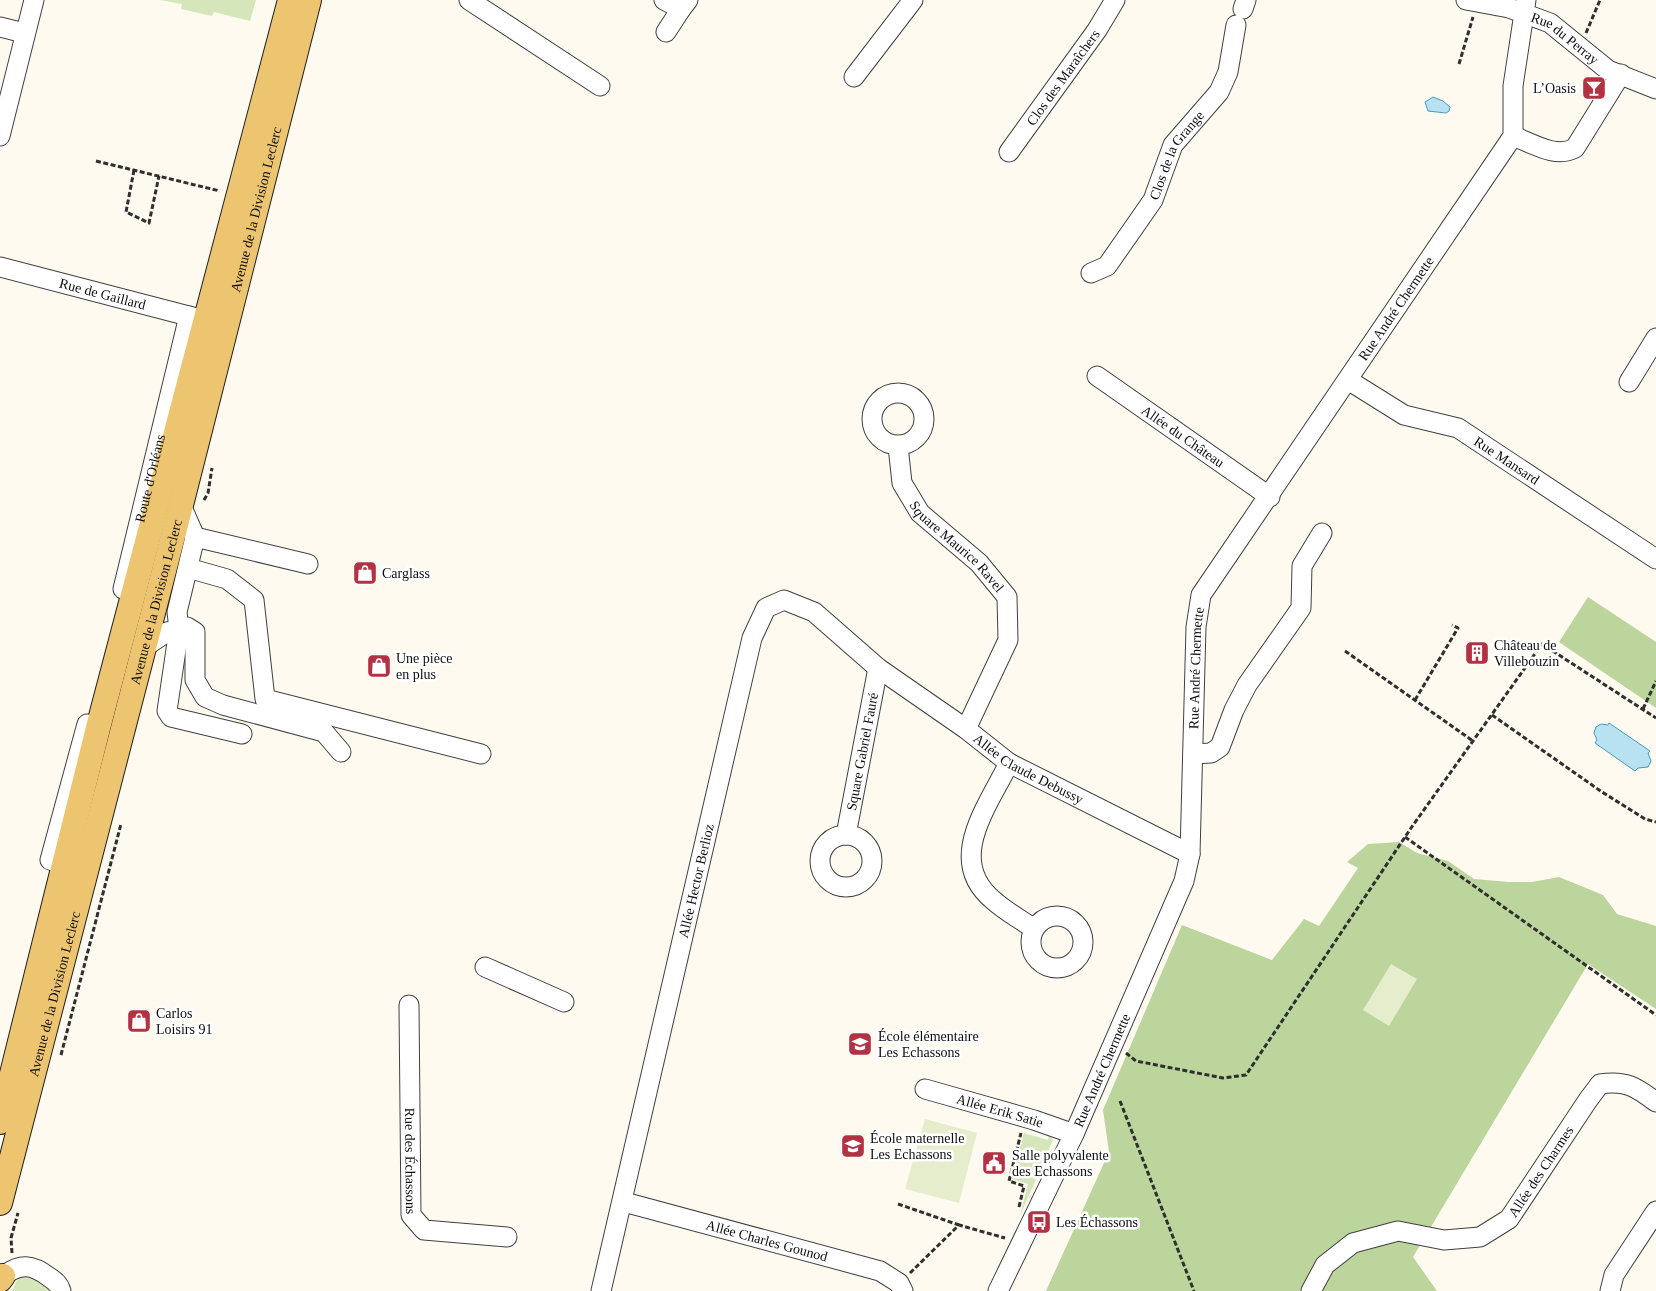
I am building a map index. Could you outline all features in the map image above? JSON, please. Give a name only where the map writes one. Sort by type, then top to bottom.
[{"type":"main road","name":"Avenue de la Division Leclerc","points":[[0,1122],[110,684],[198,318],[290,0]]},
{"type":"main road","name":"Avenue de la Division Leclerc","points":[[0,1203],[181,505],[309,0]]},
{"type":"street","points":[[0,136],[24,33],[34,0]]},
{"type":"street","points":[[469,0],[600,86]]},
{"type":"street","points":[[664,0],[684,5],[666,32]]},
{"type":"street","points":[[854,77],[913,0]]},
{"type":"street","name":"Clos des Maraîchers","points":[[1009,152],[1097,30],[1116,0]]},
{"type":"street","name":"Rue du Perray","points":[[1472,1],[1525,6],[1550,23],[1608,70],[1656,89]]},
{"type":"street","points":[[1525,6],[1513,86],[1514,136],[1553,151],[1566,153],[1570,151],[1575,148],[1620,74]]},
{"type":"street","name":"Clos de la Grange","points":[[1091,272],[1107,266],[1153,200],[1173,145],[1219,92],[1228,72],[1241,11]]},
{"type":"street","points":[[0,27],[24,33]]},
{"type":"street","name":"Rue André Chermette","points":[[998,1291],[1074,1134],[1184,881],[1190,854],[1196,627],[1201,595],[1514,136]]},
{"type":"street","name":"Rue de Gaillard","points":[[0,267],[198,318]]},
{"type":"street","name":"Route d'Orléans","points":[[64,864],[50,860],[198,318]]},
{"type":"street","points":[[1629,382],[1656,338]]},
{"type":"street","name":"Allée du Château","points":[[1097,376],[1270,496]]},
{"type":"street","name":"Rue Mansard","points":[[1348,380],[1404,414],[1458,428],[1656,560]]},
{"type":"street","name":"Square Maurice Ravel","points":[[898,446],[902,483],[920,514],[979,563],[1007,597],[1008,640],[966,729]]},
{"type":"street","points":[[181,505],[195,537],[177,612],[179,629],[167,711],[171,716],[242,734]]},
{"type":"street","points":[[1193,754],[1211,753],[1220,747],[1246,685],[1301,608],[1302,566],[1322,533]]},
{"type":"street","points":[[195,537],[308,564]]},
{"type":"street","points":[[188,568],[227,579],[254,600],[265,699],[481,754]]},
{"type":"street","name":"Allée Hector Berlioz","points":[[602,1291],[624,1202],[752,638],[766,608],[784,600],[814,612],[878,668]]},
{"type":"street","points":[[143,648],[166,632],[187,627],[195,632],[195,680],[205,697],[223,705],[324,732],[341,752]]},
{"type":"street","name":"Route d'Orléans","points":[[110,641],[110,684]]},
{"type":"street","name":"Allée Claude Debussy","points":[[878,668],[966,729],[1009,762],[1190,854]]},
{"type":"street","name":"Square Gabriel Fauré","points":[[846,835],[878,668]]},
{"type":"street","name":"Route d'Orléans","points":[[80,752],[98,730]]},
{"type":"street","points":[[1009,762],[971,840],[971,871],[991,899],[1034,929]]},
{"type":"street","points":[[485,967],[564,1002]]},
{"type":"street","name":"Rue des Échassons","points":[[409,1005],[411,1215],[424,1230],[507,1237]]},
{"type":"street","name":"Allée des Charmes","points":[[1311,1291],[1325,1265],[1353,1243],[1398,1231],[1444,1240],[1480,1237],[1509,1219],[1600,1084],[1618,1081],[1639,1089],[1656,1102]]},
{"type":"street","name":"Allée Erik Satie","points":[[925,1089],[1034,1120],[1074,1134]]},
{"type":"street","name":"Allée Charles Gounod","points":[[624,1202],[880,1271],[901,1287]]},
{"type":"street","points":[[1610,1291],[1614,1275],[1656,1211]]},
{"type":"street","points":[[2,1278],[14,1268],[36,1267],[59,1284],[61,1291]]},
{"type":"path","points":[[1580,48],[1600,0]]},
{"type":"path","points":[[1459,64],[1472,1]]},
{"type":"path","points":[[96,161],[220,191]]},
{"type":"path","points":[[134,170],[126,212],[149,223],[159,176]]},
{"type":"path","points":[[1415,700],[1458,628],[1452,625]]},
{"type":"path","points":[[1113,1044],[1136,1061],[1222,1078],[1246,1075],[1406,837],[1542,644],[1656,718]]},
{"type":"path","points":[[1344,651],[1473,741]]},
{"type":"path","points":[[1643,709],[1656,681]]},
{"type":"path","points":[[1492,715],[1602,792],[1645,819],[1656,822]]},
{"type":"path","points":[[1406,837],[1656,1015]]},
{"type":"path","points":[[1120,1101],[1194,1291]]},
{"type":"path","points":[[1018,1210],[1024,1186],[1009,1182],[1021,1132]]},
{"type":"path","points":[[898,1204],[959,1225],[1008,1239]]},
{"type":"path","points":[[901,1287],[959,1225]]},
{"type":"path","points":[[1006,1245],[1011,1232]]},
{"type":"green space","points":[[160,0],[256,0],[250,21],[214,12],[212,16],[181,9],[182,4]]},
{"type":"green space","points":[[1588,597],[1656,642],[1656,708],[1559,642]]},
{"type":"green space","points":[[1399,842],[1417,853],[1448,861],[1474,879],[1532,882],[1559,877],[1603,895],[1617,914],[1656,926],[1656,1009],[1588,964],[1413,1257],[1437,1291],[1046,1291],[1109,1152],[1103,1110],[1182,925],[1272,960],[1304,919],[1319,926],[1358,868],[1347,862],[1368,844]]},
{"type":"green space","points":[[1391,964],[1417,979],[1389,1026],[1363,1010]]},
{"type":"green space","points":[[925,1119],[977,1133],[959,1203],[905,1189]]},
{"type":"green space","points":[[1024,1133],[1048,1140],[1049,1134],[1053,1140],[1020,1216],[1028,1184],[1012,1179]]},
{"type":"green space","points":[[19,1275],[35,1275],[56,1291],[12,1291]]},
{"type":"water","points":[[1433,97],[1443,101],[1450,107],[1449,111],[1446,113],[1428,111],[1425,102]]},
{"type":"water","points":[[1609,723],[1650,751],[1648,753],[1651,761],[1648,767],[1638,768],[1635,771],[1595,743],[1597,740],[1594,733],[1596,727],[1601,724],[1608,725]]},
{"type":"place","name":"L’Oasis","points":[[1594,88]]},
{"type":"place","name":"Carglass","points":[[365,573]]},
{"type":"place","name":"Château de Villebouzin","points":[[1477,653]]},
{"type":"place","name":"Une pièce en plus","points":[[379,666]]},
{"type":"place","name":"Carlos Loisirs 91","points":[[139,1021]]},
{"type":"place","name":"École élémentaire Les Echassons","points":[[860,1044]]},
{"type":"place","name":"École maternelle Les Echassons","points":[[853,1146]]},
{"type":"place","name":"Salle polyvalente des Echassons","points":[[994,1163]]},
{"type":"place","name":"Les Échassons","points":[[1039,1222]]}]
